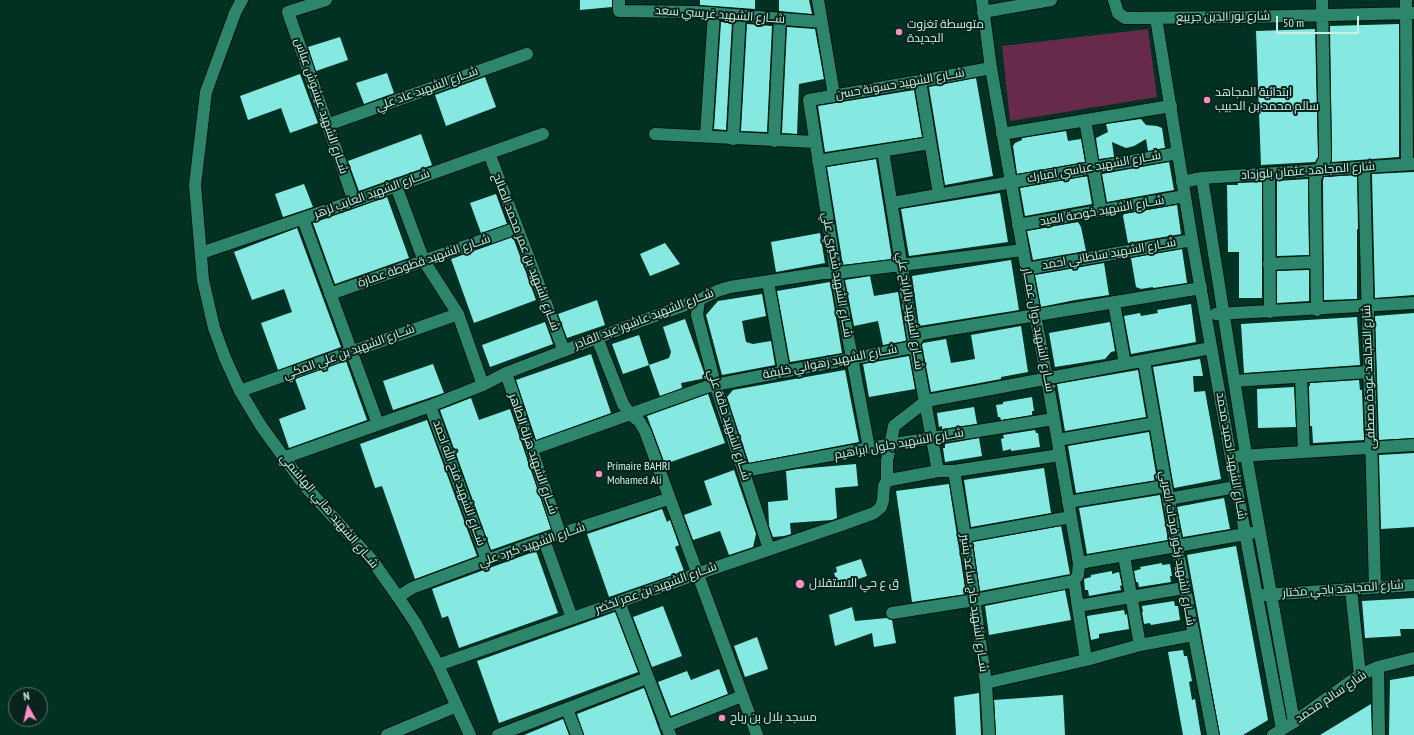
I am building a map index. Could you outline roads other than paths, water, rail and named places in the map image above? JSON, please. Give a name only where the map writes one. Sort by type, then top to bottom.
[{"type":"street","name":"شــارع الشهيد هاني الهاشمي","points":[[242,0],[235,13],[206,92],[195,185],[203,280],[214,328],[225,358],[240,391],[261,426],[304,485],[372,560],[416,624],[438,665],[470,735]]},
{"type":"street","name":"شــارع الشهيد عيشوش عباس","points":[[326,0],[288,12],[354,201]]},
{"type":"street","points":[[818,0],[834,95]]},
{"type":"street","points":[[982,6],[1051,0]]},
{"type":"street","name":"شارع نور الدين جريبع","points":[[1114,0],[1118,13],[1125,18],[1323,16],[1410,13]]},
{"type":"street","points":[[1317,310],[1315,180],[1316,174],[1320,170],[1325,159],[1322,0]]},
{"type":"street","points":[[1406,0],[1410,13],[1410,164]]},
{"type":"street","name":"شــارع الشهيد غريسي سعد","points":[[619,5],[697,6],[714,13],[822,22]]},
{"type":"street","name":"شــارع الشهيد دوال عمـــار","points":[[982,6],[1002,134],[1079,563],[1078,575],[1074,581],[1086,660]]},
{"type":"street","points":[[706,136],[714,13]]},
{"type":"street","points":[[733,139],[740,15]]},
{"type":"street","name":"شــارع الشهيد احميد محمد","points":[[1156,18],[1192,240],[1257,596],[1277,732]]},
{"type":"street","points":[[774,141],[780,19]]},
{"type":"street","name":"شــارع الشهيد عاد علي","points":[[328,125],[527,54]]},
{"type":"street","name":"شــارع الشهيد حسونة حسن","points":[[809,100],[920,82],[991,68]]},
{"type":"street","points":[[920,82],[939,194]]},
{"type":"street","name":"شــارع الشهيد شكيري علي","points":[[809,100],[836,274],[869,448]]},
{"type":"street","points":[[1002,134],[1171,106]]},
{"type":"street","points":[[1085,120],[1101,211]]},
{"type":"street","name":"شــارع الشهيد العايب لزهر","points":[[201,253],[303,219],[543,134]]},
{"type":"street","points":[[655,134],[815,142]]},
{"type":"street","points":[[818,161],[930,143]]},
{"type":"street","name":"شــارع الشهيد بالرابح علي","points":[[883,151],[914,343],[938,471]]},
{"type":"street","name":"شــارع الشهيد بن عمر محمد الصالح","points":[[489,153],[564,351]]},
{"type":"street","name":"شــارع الشهيد عباسي امبارك","points":[[892,203],[1093,166],[1178,153]]},
{"type":"street","name":"شارع المجاهد عثمان بلوزداد","points":[[1182,182],[1202,178],[1410,164]]},
{"type":"street","name":"شارع المجاهد عودة مصطفى","points":[[1364,167],[1366,307],[1375,587]]},
{"type":"street","points":[[1269,173],[1270,312]]},
{"type":"street","name":"شــارع الشهيد احميد محمد","points":[[1202,178],[1246,455],[1294,722]]},
{"type":"street","points":[[396,186],[424,260],[458,314],[483,385]]},
{"type":"street","name":"شــارع الشهيد خوصة العيد","points":[[1018,225],[1185,196]]},
{"type":"street","points":[[303,219],[378,424]]},
{"type":"street","name":"شــارع الشهيد قطوطة عمارة","points":[[330,294],[517,228]]},
{"type":"street","name":"شــارع الشهيد سلطاني احمد","points":[[1026,269],[1192,240]]},
{"type":"street","name":"شــارع الشهيد عاشور عبد القادر","points":[[283,458],[430,406],[483,385],[506,374],[730,287],[823,273],[836,274],[1023,250]]},
{"type":"street","points":[[1269,264],[1316,262]]},
{"type":"street","points":[[768,282],[784,371]]},
{"type":"street","name":"شــارع الشهيد زهواني خليفة","points":[[532,449],[715,384],[908,348],[914,343],[920,334],[1201,288]]},
{"type":"street","name":"شــارع الشهيد حاقة علي","points":[[699,300],[697,315],[715,384],[769,549]]},
{"type":"street","points":[[1114,303],[1125,364]]},
{"type":"street","points":[[1206,315],[1317,310],[1414,303]]},
{"type":"street","name":"شــارع الشهيد بن علي المكي","points":[[240,391],[458,314]]},
{"type":"street","points":[[597,338],[623,404],[630,414],[639,421],[645,431],[668,499],[757,735]]},
{"type":"street","points":[[1060,455],[954,471],[938,471],[887,481],[887,461],[894,426],[926,401],[1211,348]]},
{"type":"street","name":"شــارع الشهيد زكور فرحات العربي","points":[[1144,361],[1184,588],[1213,735]]},
{"type":"street","points":[[1234,381],[1368,372]]},
{"type":"street","name":"شــارع الشهيد هزلة الطاهر","points":[[506,374],[560,534]]},
{"type":"street","points":[[1301,376],[1304,452]]},
{"type":"street","name":"شــارع الشهيد فتح الله احمد","points":[[430,406],[487,560]]},
{"type":"street","name":"شــارع الشهيد جلول ابراهيم","points":[[744,471],[869,448],[1054,419]]},
{"type":"street","points":[[1058,440],[1155,423]]},
{"type":"street","points":[[1231,458],[1246,455],[1414,445]]},
{"type":"street","name":"شــارع الشهيد حاج ساعد بشير","points":[[954,471],[986,683],[989,735]]},
{"type":"street","name":"شــارع الشهيد بن عمر لخضر","points":[[438,665],[841,525],[874,512],[881,507],[884,486],[887,481]]},
{"type":"street","points":[[1068,502],[1166,486]]},
{"type":"street","points":[[1168,499],[1236,487]]},
{"type":"street","name":"شــارع الشهيد كيرد علي","points":[[398,597],[416,587],[487,560],[560,534],[668,499]]},
{"type":"street","points":[[965,536],[1071,517]]},
{"type":"street","points":[[1079,563],[1260,531]]},
{"type":"street","points":[[544,540],[572,618]]},
{"type":"street","points":[[1124,556],[1140,645]]},
{"type":"street","points":[[892,613],[974,600],[1074,581]]},
{"type":"street","name":"شارع المجاهد باجي مختار","points":[[1257,596],[1414,585]]},
{"type":"street","points":[[1078,606],[1184,588]]},
{"type":"street","points":[[1351,589],[1360,675]]},
{"type":"street","points":[[619,602],[668,730],[742,696]]},
{"type":"street","points":[[986,683],[1086,660],[1140,645],[1193,635]]},
{"type":"street","name":"شارع سالم محمد","points":[[1277,732],[1294,722],[1360,675],[1378,667],[1414,658]]},
{"type":"street","points":[[1378,667],[1379,735]]},
{"type":"street","points":[[498,735],[647,678]]},
{"type":"street","points":[[388,735],[457,706]]},
{"type":"street","points":[[567,709],[577,735]]},
{"type":"place","name":"متوسطة تغزوت الجديدة","points":[[899,32]]},
{"type":"place","name":"ابتدائية المجاهد سالم محمد بن الحبيب","points":[[1207,100]]},
{"type":"place","name":"Primaire BAHRI Mohamed Ali","points":[[599,474]]},
{"type":"place","name":"ق ع حي الاستقلال","points":[[800,584]]},
{"type":"place","name":"مسجد بلال بن رباح","points":[[722,718]]}]
